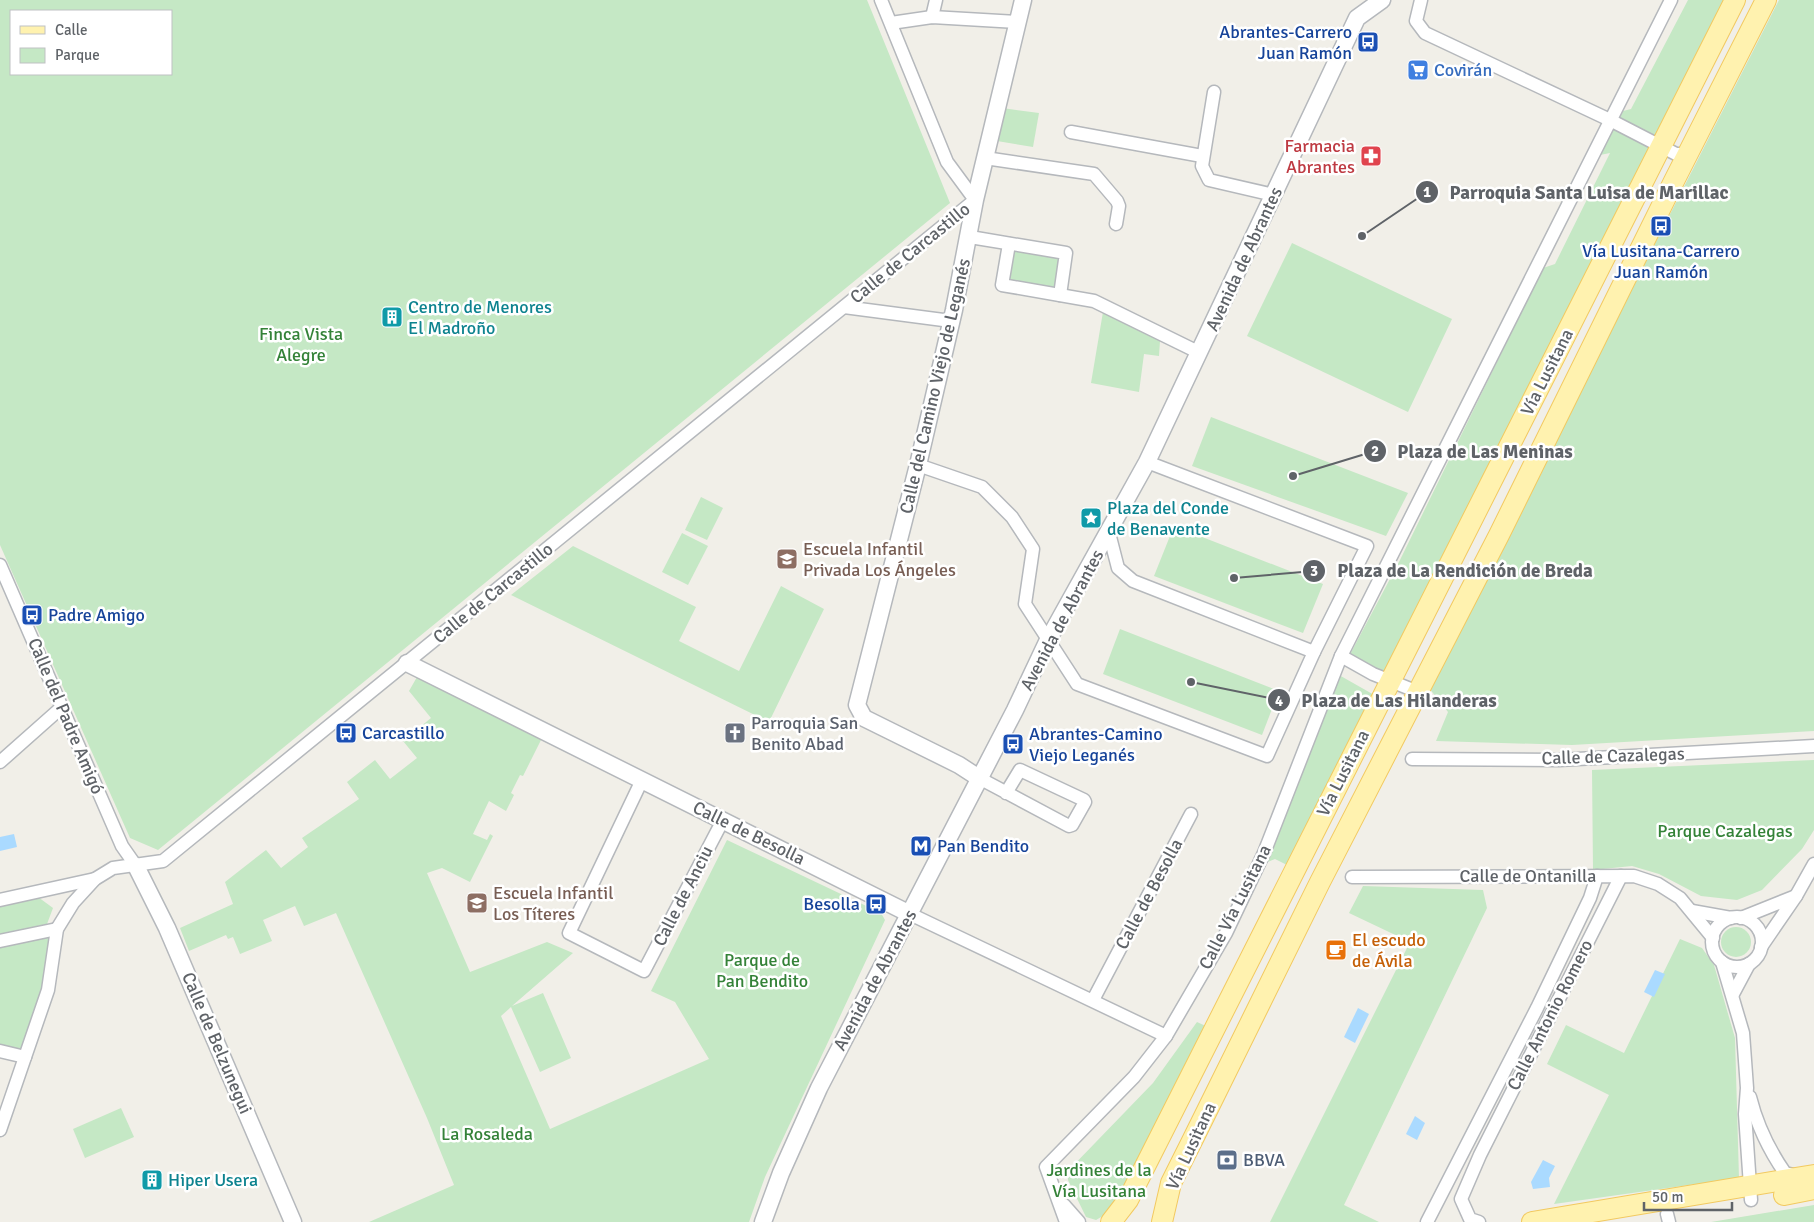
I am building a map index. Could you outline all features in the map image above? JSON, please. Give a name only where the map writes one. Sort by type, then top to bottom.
[{"type":"main road","name":"Vía Lusitana","points":[[1111,1222],[1128,1200],[1735,0]]},
{"type":"main road","name":"Vía Lusitana","points":[[1162,1222],[1171,1183],[1499,535],[1687,154],[1766,0]]},
{"type":"main road","points":[[1619,1222],[1668,1218],[1750,1194],[1811,1180]]},
{"type":"main road","points":[[1532,1222],[1750,1194]]},
{"type":"street","points":[[881,0],[948,162],[975,200]]},
{"type":"street","points":[[932,17],[936,0]]},
{"type":"street","name":"Calle del Camino Viejo de Leganés","points":[[1006,793],[1020,770],[1085,802],[1072,825],[1069,826],[1006,793],[978,778],[959,765],[864,718],[857,705],[918,465],[970,237],[975,200],[1023,0]]},
{"type":"street","points":[[1358,18],[1365,0]]},
{"type":"street","name":"Avenida de Abrantes","points":[[764,1222],[781,1173],[819,1088],[910,914],[978,778],[1015,710],[1048,640],[1146,462],[1200,353],[1358,18],[1382,0]]},
{"type":"street","points":[[1421,0],[1416,21],[1425,33],[1662,145],[1676,154],[1687,154]]},
{"type":"street","points":[[1418,692],[1390,679],[1373,674],[1341,656],[1671,0]]},
{"type":"street","points":[[891,23],[932,17],[1017,22]]},
{"type":"street","points":[[1214,92],[1202,156],[1204,172],[1209,180],[1274,195]]},
{"type":"street","points":[[1071,132],[1202,156]]},
{"type":"street","points":[[985,158],[1094,174],[1117,201],[1119,206],[1116,224]]},
{"type":"street","name":"Calle de Carcastillo","points":[[95,879],[113,868],[163,861],[975,200]]},
{"type":"street","points":[[970,237],[1066,253],[1060,295]]},
{"type":"street","points":[[1009,244],[1002,285],[1094,301],[1200,353]]},
{"type":"street","name":"Calle de Carcastillo","points":[[844,306],[951,321]]},
{"type":"street","points":[[918,465],[982,487],[1012,517],[1033,550],[1025,604],[1077,684],[1267,756],[1314,652],[1366,546],[1146,462]]},
{"type":"street","points":[[1108,533],[1118,568],[1133,581],[1314,652]]},
{"type":"street","name":"Calle del Padre Amigó","points":[[0,565],[4,589],[62,707],[122,846],[136,866]]},
{"type":"street","name":"Calle Vía Lusitana","points":[[1066,1222],[1059,1198],[1046,1168],[1134,1077],[1166,1036],[1226,933],[1264,853],[1341,656]]},
{"type":"street","name":"Calle de Besolla","points":[[407,663],[910,914],[1166,1036]]},
{"type":"street","points":[[0,762],[62,707]]},
{"type":"street","name":"Calle de Cazalegas","points":[[1412,759],[1558,760],[1814,746]]},
{"type":"street","name":"Calle de Anciu","points":[[642,780],[569,933],[644,971],[723,820]]},
{"type":"street","name":"Calle de Besolla","points":[[1093,1000],[1192,814]]},
{"type":"street","points":[[1733,994],[1749,964],[1759,954],[1761,947],[1796,896],[1814,864]]},
{"type":"street","name":"Calle de Belzunegui","points":[[136,866],[167,928],[293,1222]]},
{"type":"street","name":"Calle Antonio Romero","points":[[1428,1222],[1571,937],[1590,898],[1597,876]]},
{"type":"street","name":"Calle Antonio Romero","points":[[1461,1199],[1480,1154],[1620,876]]},
{"type":"street","name":"Calle de Ontanilla","points":[[1352,877],[1634,876],[1658,884],[1680,898],[1713,938]]},
{"type":"street","points":[[0,900],[95,879]]},
{"type":"street","points":[[0,1130],[48,990],[57,929],[73,903],[95,879]]},
{"type":"street","points":[[1750,1194],[1745,1114],[1747,1088],[1742,1033],[1733,994],[1722,962],[1714,951],[1713,938],[1720,925],[1796,896]]},
{"type":"street","points":[[1692,911],[1737,918],[1755,925],[1760,932],[1761,947]]},
{"type":"street","points":[[0,941],[57,929]]},
{"type":"street","points":[[1722,962],[1735,967],[1749,964]]},
{"type":"street","points":[[0,1051],[25,1056]]},
{"type":"street","points":[[1747,1088],[1754,1114],[1771,1152],[1785,1173],[1811,1180]]},
{"type":"street","points":[[1444,1191],[1461,1199],[1470,1218],[1479,1222]]},
{"type":"street","name":"Calle Vía Lusitana","points":[[1059,1198],[1078,1222]]},
{"type":"green space","name":"Finca Vista Alegre","points":[[0,0],[867,0],[950,203],[158,850],[130,838],[0,545]]},
{"type":"green space","points":[[1688,0],[1724,0],[1385,677],[1347,660],[1400,560],[1543,268],[1555,264],[1610,153],[1600,155],[1623,111],[1631,109]]},
{"type":"green space","points":[[1779,0],[1814,0],[1814,731],[1572,745],[1436,741],[1448,712],[1429,688]]},
{"type":"green space","points":[[1002,108],[1039,113],[1033,147],[997,141]]},
{"type":"green space","points":[[1292,243],[1452,319],[1408,412],[1247,336]]},
{"type":"green space","points":[[1009,244],[1066,253],[1060,295],[1002,285]]},
{"type":"green space","points":[[1104,306],[1160,341],[1159,356],[1144,354],[1139,392],[1091,383]]},
{"type":"green space","points":[[1211,417],[1408,493],[1386,536],[1192,466]]},
{"type":"green space","points":[[701,497],[723,508],[707,540],[685,530]]},
{"type":"green space","points":[[1174,526],[1323,584],[1303,633],[1154,576]]},
{"type":"green space","points":[[682,533],[708,546],[688,585],[662,572]]},
{"type":"green space","points":[[573,546],[696,607],[679,641],[739,671],[781,586],[824,609],[769,722],[511,595]]},
{"type":"green space","points":[[1120,629],[1279,691],[1262,735],[1103,674]]},
{"type":"green space","points":[[1339,675],[1376,696],[1289,866],[1275,859],[1265,863]]},
{"type":"green space","name":"Parque de Pan Bendito","points":[[417,677],[543,736],[523,776],[520,775],[511,793],[514,795],[506,811],[489,801],[473,834],[487,840],[490,834],[493,836],[470,882],[442,868],[427,873],[470,972],[547,942],[573,953],[512,1006],[543,993],[571,1058],[540,1072],[511,1007],[501,1016],[550,1129],[709,1059],[675,1002],[651,991],[727,840],[881,913],[885,920],[765,1177],[749,1222],[369,1222],[454,1185],[427,1118],[336,913],[304,926],[295,906],[263,920],[272,941],[240,954],[233,937],[228,939],[226,935],[189,951],[180,928],[233,904],[225,882],[266,850],[281,868],[308,847],[302,838],[359,799],[347,782],[375,760],[390,779],[417,758],[403,741],[431,718],[409,691]]},
{"type":"green space","name":"Parque Cazalegas","points":[[1814,760],[1814,830],[1802,849],[1762,890],[1737,900],[1701,896],[1659,874],[1632,866],[1593,870],[1592,770]]},
{"type":"green space","points":[[1363,886],[1483,890],[1487,908],[1344,1205],[1379,1222],[1270,1222],[1410,942],[1349,913]]},
{"type":"green space","points":[[38,897],[53,908],[47,924],[0,934],[0,905]]},
{"type":"green space","points":[[1736,927],[1747,931],[1751,942],[1747,953],[1736,957],[1725,953],[1721,942],[1725,931]]},
{"type":"green space","points":[[57,929],[25,1057],[0,1049],[0,941]]},
{"type":"green space","points":[[1680,939],[1702,948],[1714,965],[1735,1038],[1739,1178],[1554,1204],[1609,1095],[1547,1064],[1566,1025],[1624,1053]]},
{"type":"green space","name":"Jardines de la Vía Lusitana","points":[[1197,1022],[1210,1028],[1136,1175],[1108,1213],[1096,1220],[1086,1217],[1068,1180],[1067,1172],[1153,1083]]},
{"type":"green space","points":[[121,1108],[134,1137],[85,1158],[73,1129]]},
{"type":"green space","points":[[1814,1205],[1814,1222],[1711,1222]]},
{"type":"water","points":[[14,834],[17,847],[0,851],[0,837]]},
{"type":"water","points":[[1655,970],[1665,974],[1654,997],[1644,992]]},
{"type":"water","points":[[1358,1008],[1369,1014],[1355,1043],[1344,1037]]},
{"type":"water","points":[[1415,1116],[1425,1123],[1417,1140],[1406,1134]]},
{"type":"water","points":[[1543,1160],[1555,1166],[1549,1178],[1550,1187],[1533,1189],[1531,1182]]},
{"type":"place","name":"Abrantes-Carrero Juan Ramón","points":[[1368,42]]},
{"type":"place","name":"Covirán","points":[[1418,70]]},
{"type":"place","name":"Farmacia Abrantes","points":[[1371,156]]},
{"type":"place","name":"Vía Lusitana-Carrero Juan Ramón","points":[[1661,226]]},
{"type":"place","name":"Parroquia Santa Luisa de Marillac","points":[[1362,236]]},
{"type":"place","name":"Centro de Menores El Madroño","points":[[392,317]]},
{"type":"place","name":"Plaza de Las Meninas","points":[[1293,476]]},
{"type":"place","name":"Plaza del Conde de Benavente","points":[[1091,518]]},
{"type":"place","name":"Escuela Infantil Privada Los Ángeles","points":[[787,559]]},
{"type":"place","name":"Plaza de La Rendición de Breda","points":[[1234,578]]},
{"type":"place","name":"Padre Amigo","points":[[32,615]]},
{"type":"place","name":"Plaza de Las Hilanderas","points":[[1191,682]]},
{"type":"place","name":"Carcastillo","points":[[346,733]]},
{"type":"place","name":"Parroquia San Benito Abad","points":[[735,733]]},
{"type":"place","name":"Abrantes-Camino Viejo Leganés","points":[[1013,744]]},
{"type":"place","name":"Pan Bendito","points":[[921,846]]},
{"type":"place","name":"Escuela Infantil Los Títeres","points":[[477,903]]},
{"type":"place","name":"Besolla","points":[[876,904]]},
{"type":"place","name":"El escudo de Ávila","points":[[1336,950]]},
{"type":"place","name":"BBVA","points":[[1227,1160]]},
{"type":"place","name":"Hiper Usera","points":[[152,1180]]},
{"type":"park label","name":"La Rosaleda","points":[[487,1134]]}]
